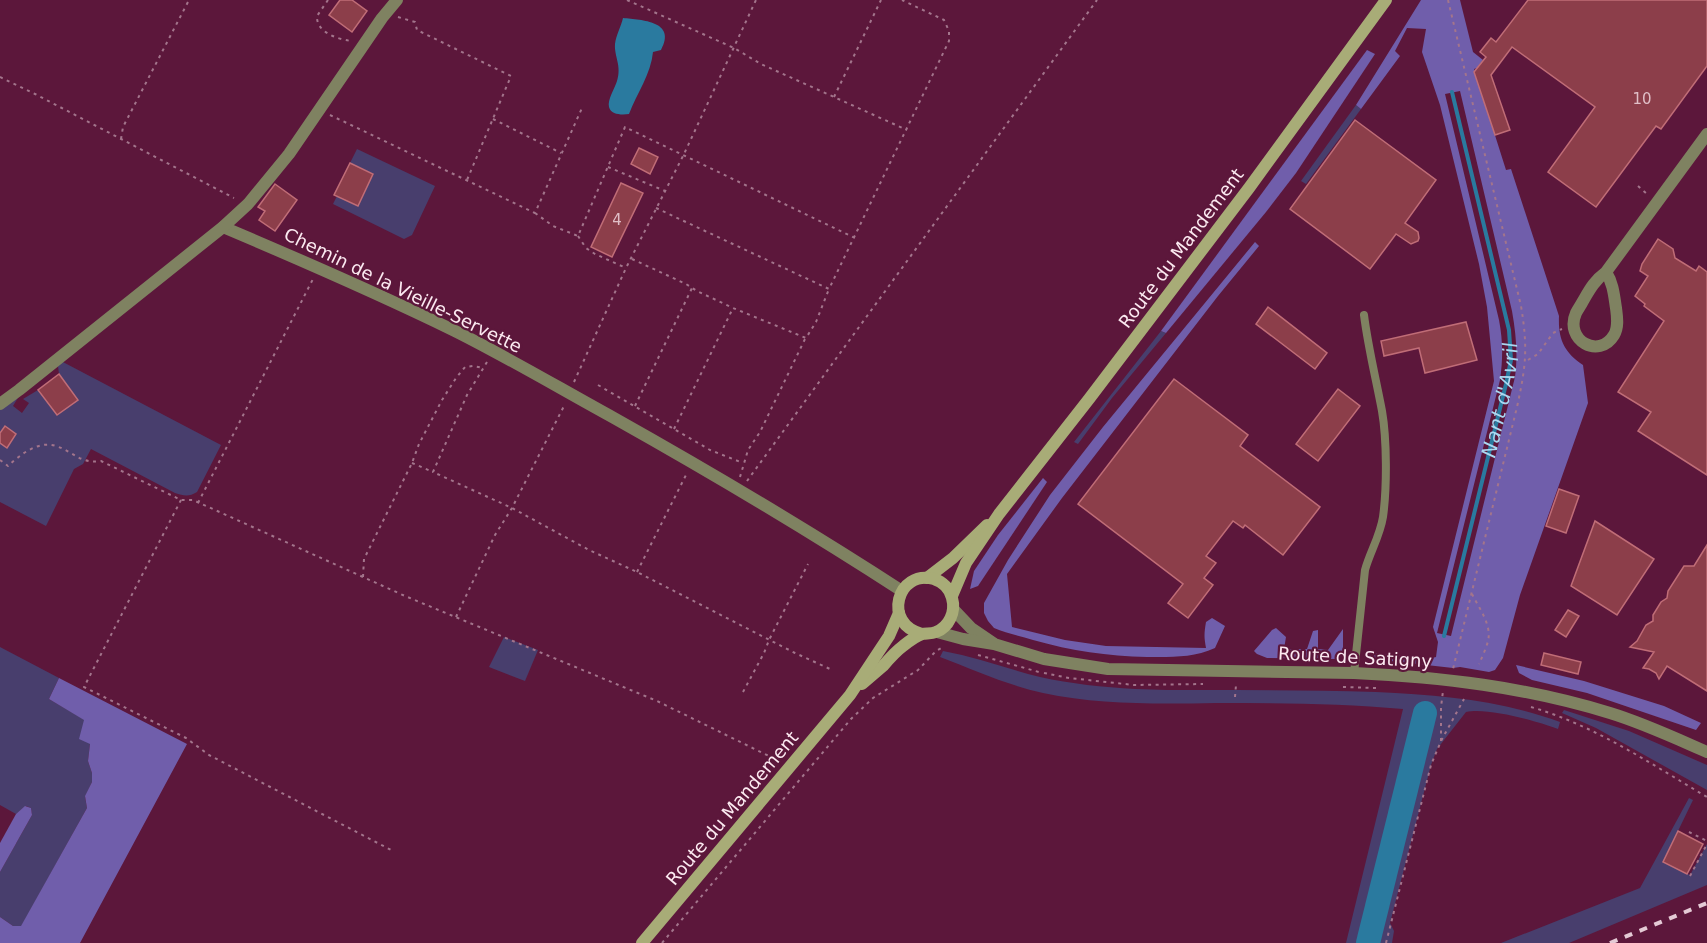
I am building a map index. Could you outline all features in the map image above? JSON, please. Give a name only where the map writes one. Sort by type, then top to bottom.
[{"type":"main road","name":"Route du Mandement","points":[[952,596],[966,563],[999,514],[1249,188],[1386,0]]},
{"type":"main road","name":"Route du Mandement","points":[[927,578],[999,514]]},
{"type":"main road","points":[[927,578],[942,584],[952,596],[953,609],[946,625],[937,632],[922,634],[907,627],[899,613],[898,601],[902,591],[911,582],[927,578]]},
{"type":"main road","name":"Route du Mandement","points":[[850,695],[889,636],[899,613]]},
{"type":"main road","name":"Route du Mandement","points":[[642,943],[850,695],[897,651],[922,634]]},
{"type":"street","points":[[0,404],[223,227],[255,196],[289,154],[365,42],[397,0]]},
{"type":"street","points":[[1606,272],[1611,281],[1617,329],[1606,343],[1587,345],[1575,335],[1575,314],[1596,280],[1606,272],[1707,134]]},
{"type":"street","name":"Chemin de la Vieille-Servette","points":[[223,227],[319,268],[455,331],[738,489],[821,538],[902,591]]},
{"type":"street","name":"Route de Satigny","points":[[953,609],[971,628],[994,644]]},
{"type":"street","name":"Route de Satigny","points":[[937,632],[994,644],[1044,659],[1108,669],[1354,673],[1449,679],[1531,692],[1612,713],[1707,752]]},
{"type":"lane","points":[[1354,673],[1365,570],[1383,519],[1385,493],[1382,412],[1364,315]]},
{"type":"path","points":[[121,139],[123,127],[189,0]]},
{"type":"path","points":[[328,0],[317,16],[318,25],[340,40],[365,42]]},
{"type":"path","points":[[627,0],[907,130]]},
{"type":"path","points":[[456,617],[495,535],[512,508],[570,394],[626,268],[684,154],[756,0]]},
{"type":"path","points":[[834,97],[881,0]]},
{"type":"path","points":[[738,489],[748,450],[816,322],[829,289],[946,48],[950,36],[944,20],[902,0]]},
{"type":"path","points":[[738,489],[1096,0]]},
{"type":"path","points":[[1448,0],[1521,306],[1527,347],[1517,407],[1449,679]]},
{"type":"path","points":[[386,13],[415,22],[417,30],[511,76],[467,180]]},
{"type":"path","points":[[0,77],[229,196]]},
{"type":"path","points":[[535,213],[582,108]]},
{"type":"path","points":[[319,110],[535,213],[553,226],[578,236],[586,248],[595,255],[626,268]]},
{"type":"path","points":[[493,119],[561,153]]},
{"type":"path","points":[[578,236],[625,127],[855,238]]},
{"type":"path","points":[[608,167],[665,191]]},
{"type":"path","points":[[1638,186],[1648,194]]},
{"type":"path","points":[[656,208],[829,289]]},
{"type":"path","points":[[631,259],[733,308],[806,338]]},
{"type":"path","points":[[198,503],[319,268]]},
{"type":"path","points":[[634,406],[692,288]]},
{"type":"path","points":[[674,429],[733,308]]},
{"type":"path","points":[[1526,361],[1538,354],[1553,333],[1562,329]]},
{"type":"path","points":[[363,577],[364,559],[433,418],[461,370],[470,366],[483,368],[467,396],[433,472]]},
{"type":"path","points":[[598,385],[710,450],[743,463]]},
{"type":"path","points":[[0,460],[8,466],[24,453],[35,447],[46,445],[55,446],[90,462],[101,461],[181,500],[193,500],[363,577],[657,701],[789,767]]},
{"type":"path","points":[[412,463],[512,508],[589,550],[830,669]]},
{"type":"path","points":[[637,572],[693,463]]},
{"type":"path","points":[[181,500],[84,687],[186,738],[209,755],[393,851]]},
{"type":"path","points":[[743,692],[808,564]]},
{"type":"path","points":[[1472,594],[1489,633],[1479,664]]},
{"type":"path","points":[[662,943],[851,719],[873,698],[918,670],[938,649],[949,648]]},
{"type":"path","points":[[976,655],[1039,672],[1103,683],[1202,684]]},
{"type":"path","points":[[1344,687],[1385,689]]},
{"type":"path","points":[[1441,741],[1443,691]]},
{"type":"path","points":[[1386,943],[1424,789],[1441,741],[1464,699]]},
{"type":"path","points":[[1525,706],[1566,720],[1607,740],[1707,796]]},
{"type":"path","points":[[1689,832],[1707,842],[1690,876]]},
{"type":"shaded area","points":[[1421,0],[1460,0],[1473,52],[1483,60],[1474,69],[1506,170],[1511,169],[1559,316],[1561,338],[1571,355],[1583,365],[1588,403],[1520,595],[1503,658],[1495,670],[1489,672],[1373,659],[1367,652],[1428,659],[1436,657],[1438,642],[1433,627],[1494,381],[1487,307],[1479,264],[1440,105],[1422,52],[1426,29],[1407,28],[1395,51],[1400,56],[1361,109],[1356,105]],"holes":[[[1460,91],[1512,311],[1516,344],[1515,377],[1451,636],[1437,633],[1500,380],[1502,350],[1499,320],[1445,94]]]},
{"type":"shaded area","points":[[1367,50],[1375,54],[1296,173],[1166,333],[1161,331]]},
{"type":"shaded area","points":[[1356,105],[1361,109],[1306,184],[1301,181]]},
{"type":"shaded area","points":[[357,149],[435,186],[412,235],[404,239],[333,204],[337,196],[358,206],[373,174],[350,163]]},
{"type":"shaded area","points":[[1255,242],[1259,246],[1062,498],[1007,574],[1012,627],[1065,640],[1106,646],[1206,648],[1204,635],[1206,622],[1212,618],[1225,626],[1215,648],[1198,654],[1182,656],[1118,655],[1062,647],[994,628],[984,613],[984,603],[1008,560],[1050,495]]},
{"type":"shaded area","points":[[1161,331],[1166,333],[1112,398],[1078,444],[1074,442]]},
{"type":"shaded area","points":[[61,361],[221,445],[197,492],[186,496],[175,493],[91,449],[83,464],[74,469],[46,526],[0,502],[0,410],[19,396],[13,406],[22,413],[29,403],[23,399],[38,390],[57,415],[77,400],[59,374],[58,366]]},
{"type":"shaded area","points":[[1043,478],[1047,482],[978,586],[970,589],[974,571],[998,535]]},
{"type":"shaded area","points":[[1276,628],[1286,637],[1284,649],[1307,649],[1313,631],[1318,630],[1318,649],[1328,650],[1343,629],[1343,655],[1337,659],[1267,658],[1257,654],[1254,651]]},
{"type":"shaded area","points":[[504,637],[538,650],[525,681],[489,667]]},
{"type":"shaded area","points":[[0,647],[59,678],[49,699],[85,720],[90,744],[88,761],[92,782],[85,797],[87,808],[21,927],[13,926],[0,917],[0,872],[32,815],[31,808],[26,806],[16,814],[0,805]]},
{"type":"shaded area","points":[[943,651],[1040,677],[1087,685],[1151,690],[1332,691],[1424,695],[1515,708],[1560,722],[1558,729],[1499,713],[1466,712],[1437,749],[1431,765],[1390,923],[1394,931],[1392,943],[1375,943],[1433,711],[1431,713],[1418,710],[1361,943],[1346,943],[1403,709],[1310,704],[1151,703],[1086,700],[1043,693],[1004,682],[940,657]]},
{"type":"shaded area","points":[[1516,665],[1584,681],[1664,706],[1701,723],[1696,730],[1587,693],[1532,680],[1519,673]]},
{"type":"shaded area","points":[[59,678],[187,744],[80,943],[0,943],[0,917],[13,926],[21,926],[87,808],[85,796],[92,782],[88,761],[90,744],[79,739],[84,720],[49,699]]},
{"type":"shaded area","points":[[1564,710],[1629,731],[1707,765],[1707,790],[1596,728],[1562,713]]},
{"type":"shaded area","points":[[1689,798],[1693,800],[1663,862],[1690,875],[1707,844],[1707,885],[1569,943],[1501,943],[1640,888]]},
{"type":"shaded area","points":[[25,806],[31,808],[32,815],[0,872],[0,843],[16,814]]},
{"type":"water","points":[[623,18],[655,24],[661,28],[665,40],[661,50],[653,52],[647,76],[629,114],[617,114],[610,110],[609,104],[618,76],[615,44]]},
{"type":"building","points":[[340,0],[352,0],[367,11],[352,32],[329,15]]},
{"type":"building","points":[[1528,0],[1707,0],[1707,66],[1661,129],[1656,126],[1596,207],[1548,172],[1595,107],[1512,47],[1491,75],[1510,130],[1495,135],[1474,72],[1486,57],[1480,52],[1491,38],[1496,42]]},
{"type":"building","points":[[1355,120],[1436,180],[1405,223],[1418,232],[1418,241],[1411,244],[1396,234],[1370,269],[1290,209]]},
{"type":"building","points":[[639,148],[658,157],[650,174],[631,164]]},
{"type":"building","points":[[350,163],[373,174],[358,206],[334,195]]},
{"type":"building","points":[[621,183],[643,193],[612,257],[591,247]]},
{"type":"building","points":[[275,184],[297,200],[275,231],[259,220],[265,211],[258,207]]},
{"type":"building","points":[[1658,239],[1673,249],[1675,258],[1696,271],[1699,266],[1707,272],[1707,475],[1638,431],[1651,412],[1618,392],[1664,321],[1635,296],[1648,276],[1640,271],[1642,264]]},
{"type":"building","points":[[1268,307],[1327,353],[1315,369],[1256,324]]},
{"type":"building","points":[[1466,322],[1477,360],[1425,373],[1419,348],[1384,356],[1381,341]]},
{"type":"building","points":[[59,374],[78,400],[57,415],[38,390]]},
{"type":"building","points":[[1174,379],[1248,435],[1240,446],[1320,507],[1283,555],[1245,525],[1243,528],[1233,521],[1206,556],[1216,563],[1204,578],[1213,585],[1188,618],[1168,603],[1183,584],[1078,504]]},
{"type":"building","points":[[1338,389],[1360,406],[1318,461],[1296,444]]},
{"type":"building","points":[[5,426],[16,434],[7,448],[0,443],[0,433]]},
{"type":"building","points":[[1559,489],[1579,496],[1566,533],[1546,526]]},
{"type":"building","points":[[1595,521],[1654,559],[1617,615],[1571,586]]},
{"type":"building","points":[[1707,545],[1707,691],[1667,666],[1659,679],[1656,673],[1643,668],[1654,652],[1630,647],[1637,641],[1646,625],[1653,621],[1653,615],[1661,602],[1667,598],[1668,591],[1684,566],[1694,566]]},
{"type":"building","points":[[1568,610],[1579,616],[1566,637],[1555,630]]},
{"type":"building","points":[[1544,653],[1581,662],[1578,674],[1541,665]]},
{"type":"building","points":[[1678,831],[1703,844],[1687,874],[1663,862]]},
{"type":"waterway","name":"Nant d'Avril","points":[[1444,636],[1511,360],[1509,330],[1452,92]]},
{"type":"waterway","name":"Nant d'Avril","points":[[1368,943],[1425,713]]},
{"type":"railway","points":[[1610,943],[1707,903]]}]
